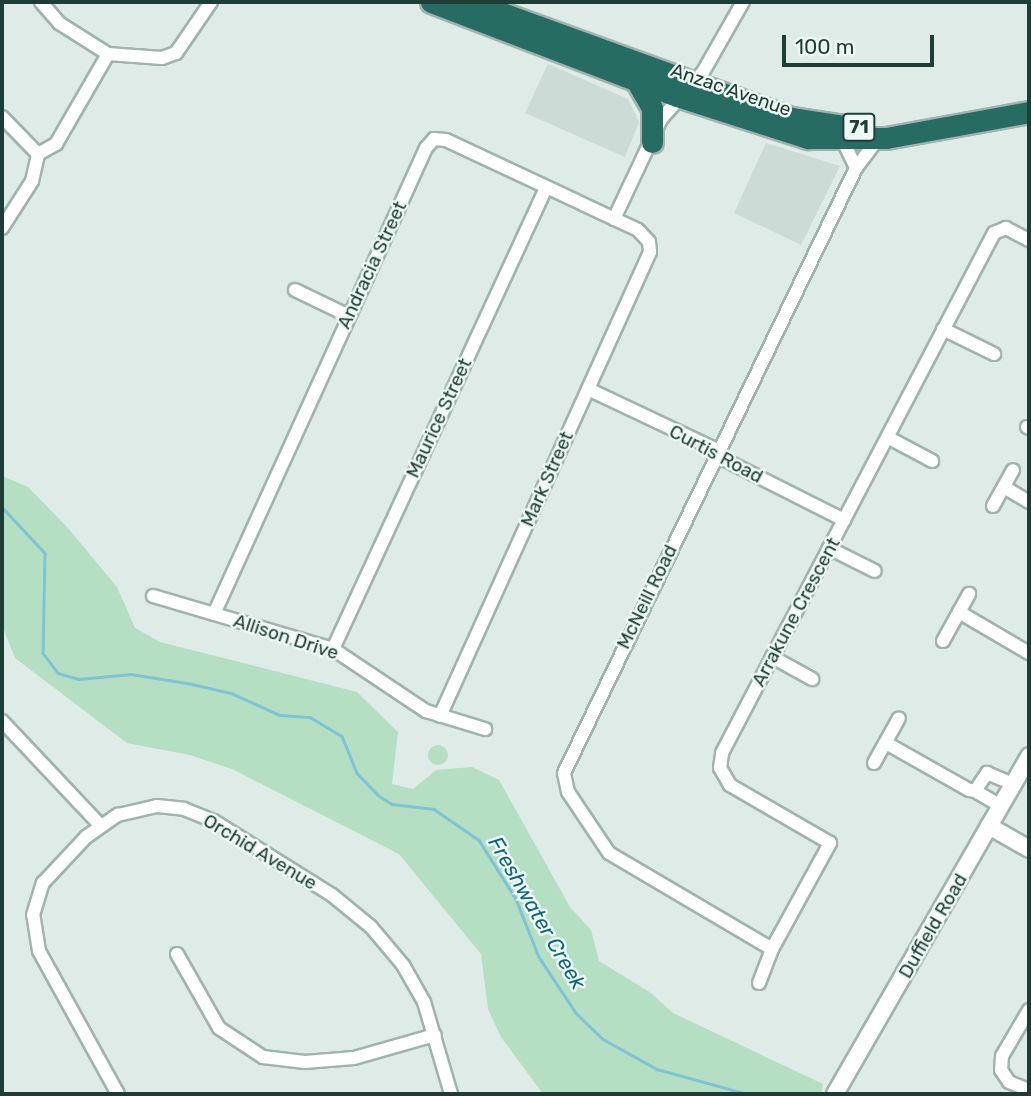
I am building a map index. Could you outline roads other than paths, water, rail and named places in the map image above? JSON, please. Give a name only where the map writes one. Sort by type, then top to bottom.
[{"type":"highway","name":"Anzac Avenue","points":[[431,2],[637,82],[685,89],[807,122],[853,128],[1029,99]]},
{"type":"highway","name":"Anzac Avenue","points":[[472,2],[790,135],[843,141],[879,138],[1029,112]]},
{"type":"highway","points":[[637,82],[652,108],[652,142]]},
{"type":"street","points":[[41,2],[59,23],[108,54],[162,58],[176,53],[211,2]]},
{"type":"street","points":[[614,219],[652,142],[743,2]]},
{"type":"street","points":[[2,228],[32,181],[38,154],[56,144],[108,54]]},
{"type":"street","points":[[2,117],[38,154]]},
{"type":"street","name":"McNeill Road","points":[[772,949],[609,853],[564,782],[569,756],[716,453],[856,168],[879,138]]},
{"type":"street","name":"Andracia Street","points":[[214,614],[349,316],[434,139],[446,140],[614,219],[649,242]]},
{"type":"street","points":[[843,141],[856,168]]},
{"type":"street","name":"Maurice Street","points":[[332,649],[546,188]]},
{"type":"street","name":"Arrakune Crescent","points":[[759,983],[772,949],[830,843],[730,785],[720,768],[722,753],[889,438],[993,233],[1006,228],[1029,240]]},
{"type":"street","name":"Mark Street","points":[[440,716],[647,262],[649,242]]},
{"type":"street","points":[[295,290],[349,316]]},
{"type":"street","points":[[943,329],[994,354]]},
{"type":"street","name":"Curtis Road","points":[[588,389],[844,520]]},
{"type":"street","points":[[889,438],[932,461]]},
{"type":"street","points":[[993,506],[1013,470]]},
{"type":"street","points":[[1004,487],[1029,502]]},
{"type":"street","points":[[829,548],[876,571]]},
{"type":"street","points":[[943,641],[969,594]]},
{"type":"street","name":"Allison Drive","points":[[153,596],[332,649],[414,705],[485,729]]},
{"type":"street","points":[[959,612],[1029,653]]},
{"type":"street","points":[[772,657],[812,679]]},
{"type":"street","points":[[874,763],[899,718]]},
{"type":"street","points":[[2,721],[100,825]]},
{"type":"street","points":[[2,740],[12,730]]},
{"type":"street","points":[[886,743],[1001,806]]},
{"type":"street","name":"Duffield Road","points":[[835,1094],[1029,757]]},
{"type":"street","points":[[975,790],[987,773],[1013,784]]},
{"type":"street","name":"Orchid Avenue","points":[[117,1094],[40,951],[33,915],[49,876],[100,825],[143,808],[191,812],[332,895],[371,927],[403,965],[424,1002],[450,1094]]},
{"type":"street","points":[[989,826],[1029,849]]},
{"type":"street","points":[[177,954],[219,1028],[263,1057],[305,1062],[354,1058],[435,1035]]},
{"type":"street","points":[[1029,1010],[1002,1056],[1001,1070],[1009,1082],[1029,1090]]},
{"type":"waterway","name":"Freshwater Creek","points":[[2,507],[45,553],[43,653],[58,673],[79,679],[131,674],[192,684],[231,693],[280,715],[310,717],[342,736],[357,773],[378,795],[392,804],[434,809],[479,840],[516,899],[539,957],[576,1013],[603,1039],[657,1069],[748,1094]]}]
